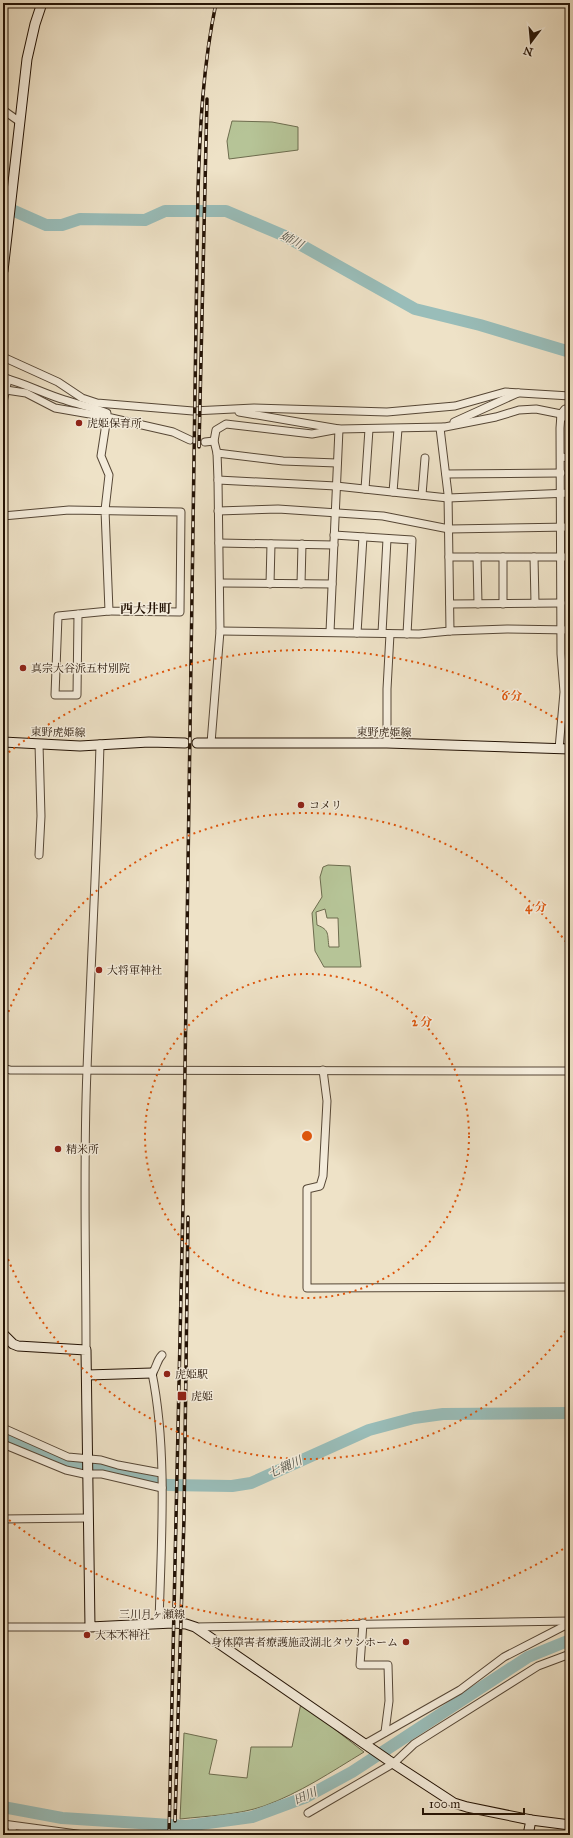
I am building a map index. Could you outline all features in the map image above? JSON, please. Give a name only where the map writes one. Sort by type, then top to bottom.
[{"type":"main road","points":[[3,270],[27,59],[35,24],[42,3]]},
{"type":"main road","name":"東野虎姫線","points":[[3,742],[39,744],[149,742],[185,743]]},
{"type":"main road","name":"東野虎姫線","points":[[197,743],[387,743],[570,749]]},
{"type":"main road","points":[[3,1334],[13,1344],[86,1350],[90,1627]]},
{"type":"main road","points":[[87,1375],[152,1373]]},
{"type":"main road","name":"三川月ヶ瀬線","points":[[90,1627],[181,1623],[195,1627],[391,1762],[454,1803],[531,1820],[570,1825]]},
{"type":"main road","points":[[528,1835],[531,1820]]},
{"type":"street","points":[[3,110],[19,126]]},
{"type":"street","points":[[3,357],[58,382],[82,398],[97,403],[193,411],[315,409],[387,412],[455,406],[505,392],[570,396]]},
{"type":"street","points":[[3,402],[6,390],[6,378],[20,382],[64,400],[107,413],[101,456],[109,475],[105,510],[109,611]]},
{"type":"street","points":[[6,390],[26,393],[55,408],[107,417],[173,432],[190,440]]},
{"type":"street","points":[[64,400],[71,392]]},
{"type":"street","points":[[440,428],[520,392]]},
{"type":"street","points":[[211,743],[220,631],[218,480],[217,453],[214,441],[216,430],[226,424],[312,434],[338,430],[440,428],[496,417],[519,410],[536,409],[561,416],[570,416]]},
{"type":"street","points":[[559,749],[564,692],[560,603],[562,527],[561,416],[565,409],[570,409]]},
{"type":"street","points":[[229,410],[338,430]]},
{"type":"street","points":[[440,428],[448,498],[450,631]]},
{"type":"street","points":[[365,489],[369,429]]},
{"type":"street","points":[[393,492],[398,429]]},
{"type":"street","points":[[330,632],[338,430]]},
{"type":"street","points":[[205,442],[214,441]]},
{"type":"street","points":[[217,453],[283,460],[337,463]]},
{"type":"street","points":[[561,457],[570,458]]},
{"type":"street","points":[[422,495],[425,458]]},
{"type":"street","points":[[446,474],[561,473]]},
{"type":"street","points":[[218,480],[336,486],[448,498],[570,493]]},
{"type":"street","points":[[218,511],[278,509],[383,516],[449,529],[570,527]]},
{"type":"street","points":[[3,516],[69,510],[181,512],[180,612],[109,611],[78,614],[58,616],[55,695],[78,695],[78,614]]},
{"type":"street","points":[[334,535],[412,540],[407,634]]},
{"type":"street","points":[[357,633],[363,537]]},
{"type":"street","points":[[382,634],[387,539]]},
{"type":"street","points":[[219,543],[334,545]]},
{"type":"street","points":[[270,584],[271,544]]},
{"type":"street","points":[[301,584],[302,544]]},
{"type":"street","points":[[449,557],[570,558]]},
{"type":"street","points":[[477,557],[478,604]]},
{"type":"street","points":[[503,557],[503,604]]},
{"type":"street","points":[[534,557],[535,603]]},
{"type":"street","points":[[220,583],[332,584]]},
{"type":"street","points":[[450,604],[560,603]]},
{"type":"street","points":[[220,631],[407,634],[507,629],[570,630]]},
{"type":"street","points":[[387,743],[387,689],[390,634]]},
{"type":"street","points":[[39,744],[41,816],[39,855]]},
{"type":"street","points":[[86,1350],[85,1159],[87,1070],[97,863],[100,744]]},
{"type":"street","points":[[3,1068],[10,1070],[570,1071]]},
{"type":"street","points":[[323,1070],[327,1101],[323,1176],[320,1186],[307,1189],[307,1288],[570,1287]]},
{"type":"street","points":[[3,1344],[13,1344]]},
{"type":"street","points":[[159,1624],[162,1488],[157,1400],[152,1373],[155,1369],[156,1362],[162,1355]]},
{"type":"street","points":[[3,1428],[68,1457],[88,1458],[161,1473]]},
{"type":"street","points":[[3,1444],[56,1467],[88,1474],[102,1474],[162,1488]]},
{"type":"street","points":[[3,1519],[88,1518]]},
{"type":"street","points":[[195,1627],[363,1623],[570,1622]]},
{"type":"street","points":[[367,1745],[385,1732],[460,1690],[504,1657],[570,1622]]},
{"type":"street","points":[[363,1623],[360,1665],[388,1665],[389,1701],[385,1732]]},
{"type":"street","points":[[3,1627],[90,1627]]},
{"type":"street","points":[[308,1813],[391,1762],[414,1744],[532,1670],[570,1654]]},
{"type":"street","points":[[3,1824],[84,1835]]},
{"type":"street","points":[[11,1835],[13,1826]]},
{"type":"green space","points":[[232,121],[272,122],[298,127],[298,150],[229,159],[227,141]]},
{"type":"green space","points":[[328,865],[350,866],[361,967],[324,967],[315,951],[312,913],[322,897],[320,877],[323,867]],"holes":[[[325,909],[327,918],[338,918],[339,947],[329,947],[326,931],[317,925],[316,912]]]},
{"type":"green space","points":[[301,1703],[364,1752],[303,1788],[264,1806],[233,1813],[180,1819],[184,1733],[217,1740],[209,1774],[247,1778],[251,1747],[292,1747]]},
{"type":"waterway","name":"姉川","points":[[3,206],[46,225],[62,225],[80,219],[145,220],[165,211],[226,211],[285,236],[415,309],[480,325],[570,352]]},
{"type":"waterway","name":"七縄川","points":[[3,1435],[66,1463],[96,1467],[111,1473],[168,1485],[232,1486],[251,1483],[369,1430],[414,1418],[443,1414],[570,1413]]},
{"type":"waterway","name":"田川","points":[[3,1807],[62,1818],[186,1826],[252,1817],[306,1797],[352,1772],[528,1657],[570,1640]]},
{"type":"tunnel","points":[[190,440],[205,442]]},
{"type":"railway","points":[[169,1835],[183,1204],[198,190],[201,119],[205,73],[216,3]]},
{"type":"railway","points":[[199,447],[207,99]]},
{"type":"railway","points":[[175,1821],[184,1518],[188,1217]]},
{"type":"place","name":"虎姫保育所","points":[[79,423]]},
{"type":"place","name":"真宗大谷派五村別院","points":[[23,668]]},
{"type":"place","name":"コメリ","points":[[301,805]]},
{"type":"place","name":"大将軍神社","points":[[99,970]]},
{"type":"place","name":"精米所","points":[[58,1149]]},
{"type":"place","name":"虎姫駅","points":[[167,1374]]},
{"type":"place","name":"虎姫","points":[[182,1396]]},
{"type":"place","name":"大本木神社","points":[[87,1635]]},
{"type":"place","name":"身体障害者療護施設湖北タウンホーム","points":[[406,1642]]},
{"type":"district","name":"西大井町","points":[[146,608]]}]
